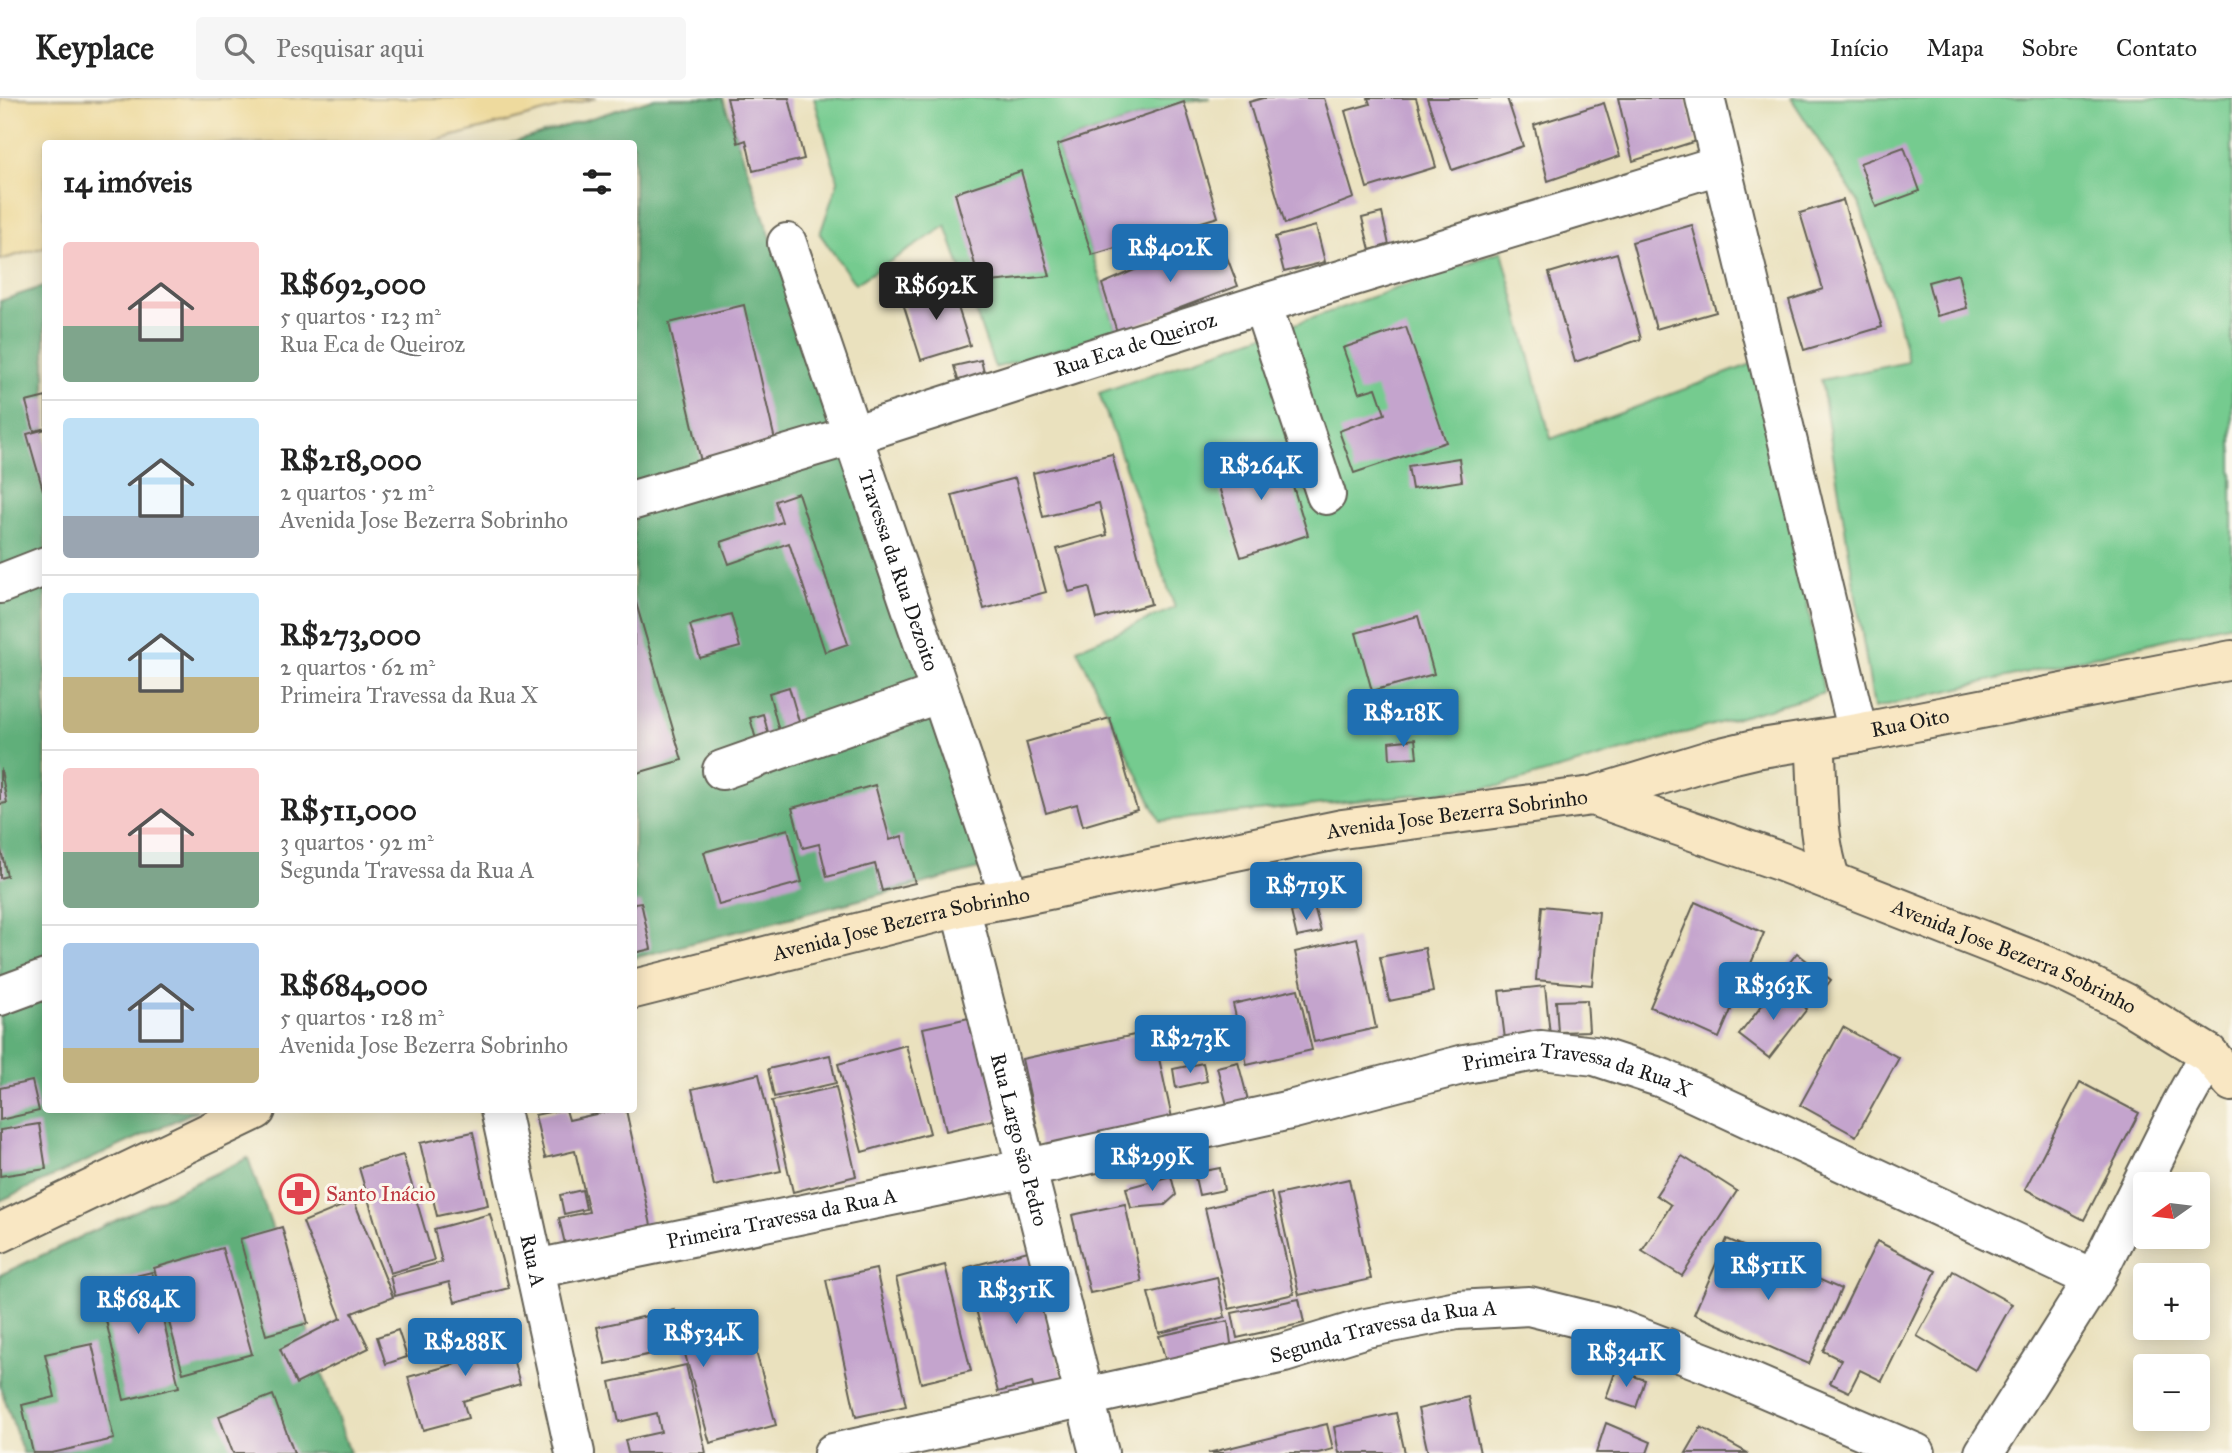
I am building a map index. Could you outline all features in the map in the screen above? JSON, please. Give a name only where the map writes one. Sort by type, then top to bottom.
[{"type":"main road","name":"Rua Oito","points":[[1592,796],[1755,749],[1858,733],[2232,660]]},
{"type":"main road","points":[[1815,740],[1818,830],[1831,881]]},
{"type":"main road","name":"Avenida Jose Bezerra Sobrinho","points":[[637,988],[960,907],[1342,829],[1592,796],[1831,881],[2061,971],[2124,1002],[2221,1068]]},
{"type":"main road","points":[[0,1233],[250,1113]]},
{"type":"street","points":[[1705,98],[1858,733]]},
{"type":"street","name":"Rua Eca de Queiroz","points":[[637,499],[853,435],[1262,304],[1719,165]]},
{"type":"street","name":"Travessa da Rua Dezoito","points":[[787,243],[1010,898]]},
{"type":"street","points":[[1262,304],[1326,495]]},
{"type":"street","points":[[0,584],[42,568]]},
{"type":"street","points":[[722,770],[940,693]]},
{"type":"street","name":"Rua Largo são Pedro","points":[[960,907],[1099,1453]]},
{"type":"street","points":[[0,996],[42,980]]},
{"type":"street","name":"Primeira Travessa da Rua X","points":[[1027,1168],[1290,1110],[1465,1064],[1541,1050],[1595,1056],[1662,1078],[2094,1279]]},
{"type":"street","points":[[1984,1453],[2094,1279],[2182,1102],[2221,1068]]},
{"type":"street","name":"Rua A","points":[[501,1113],[573,1452]]},
{"type":"street","name":"Primeira Travessa da Rua A","points":[[535,1269],[1027,1168]]},
{"type":"street","name":"Segunda Travessa da Rua A","points":[[833,1453],[1284,1353],[1392,1323],[1457,1310],[1529,1306],[1610,1326],[1710,1365],[1916,1453]]},
{"type":"green space","points":[[655,98],[723,98],[987,867],[637,957],[637,140],[521,140]]},
{"type":"green space","points":[[814,98],[1210,98],[1184,102],[1057,145],[1117,332],[995,368],[946,226],[855,284],[820,234],[838,181]]},
{"type":"green space","points":[[1791,98],[2232,98],[2232,624],[1874,708],[1821,380],[1908,362],[1897,315],[1859,203]]},
{"type":"green space","points":[[1502,251],[1551,439],[1762,360],[1824,693],[1500,786],[1160,821],[1077,649],[1175,608],[1099,393]]},
{"type":"green space","points":[[42,287],[42,1113],[191,1113],[0,1201],[0,301]]},
{"type":"green space","points":[[248,1158],[350,1453],[23,1453],[0,1386],[0,1275]]},
{"type":"sand","points":[[0,98],[596,98],[439,140],[42,140],[42,248],[0,260]]},
{"type":"building","points":[[727,98],[789,98],[804,159],[753,171],[746,140],[738,143]]},
{"type":"building","points":[[1263,98],[1324,98],[1354,198],[1285,224],[1249,102]]},
{"type":"building","points":[[1368,98],[1416,98],[1436,167],[1367,188],[1345,111],[1370,104]]},
{"type":"building","points":[[1427,98],[1507,98],[1523,146],[1452,170]]},
{"type":"building","points":[[1618,98],[1686,98],[1696,141],[1633,161]]},
{"type":"building","points":[[1184,102],[1218,217],[1092,255],[1057,145]]},
{"type":"building","points":[[1604,103],[1620,156],[1548,181],[1534,125]]},
{"type":"building","points":[[1904,147],[1920,191],[1876,207],[1860,163]]},
{"type":"building","points":[[1021,171],[1050,276],[980,283],[955,193]]},
{"type":"building","points":[[1843,200],[1882,327],[1804,350],[1789,300],[1823,289],[1800,213]]},
{"type":"building","points":[[1382,213],[1389,245],[1370,250],[1362,218]]},
{"type":"building","points":[[1692,225],[1716,312],[1656,329],[1632,242]]},
{"type":"building","points":[[1316,226],[1325,262],[1284,272],[1275,237]]},
{"type":"building","points":[[1218,234],[1238,286],[1117,332],[1102,284]]},
{"type":"building","points":[[1617,253],[1641,339],[1575,362],[1549,273]]},
{"type":"building","points":[[1958,274],[1967,308],[1937,316],[1928,282]]},
{"type":"building","points":[[951,285],[970,345],[921,360],[902,300]]},
{"type":"building","points":[[744,305],[777,449],[702,466],[669,323]]},
{"type":"building","points":[[1406,327],[1446,442],[1354,473],[1339,431],[1385,414],[1376,388],[1359,393],[1343,348]]},
{"type":"building","points":[[981,360],[985,377],[959,383],[954,366]]},
{"type":"building","points":[[42,398],[42,429],[34,431],[26,402]]},
{"type":"building","points":[[42,430],[42,486],[27,434]]},
{"type":"building","points":[[1281,447],[1308,535],[1241,557],[1213,468]]},
{"type":"building","points":[[1112,454],[1151,604],[1097,619],[1089,587],[1069,592],[1057,549],[1107,535],[1099,503],[1043,517],[1033,473]]},
{"type":"building","points":[[1459,458],[1462,481],[1412,489],[1408,466]]},
{"type":"building","points":[[1015,478],[1046,592],[984,609],[952,495]]},
{"type":"building","points":[[798,493],[848,644],[825,652],[789,543],[729,564],[721,542],[782,522],[775,501]]},
{"type":"building","points":[[637,606],[682,760],[637,773]]},
{"type":"building","points":[[731,614],[740,647],[700,658],[690,625]]},
{"type":"building","points":[[1418,616],[1434,674],[1372,691],[1356,633]]},
{"type":"building","points":[[789,687],[800,725],[779,731],[769,693]]},
{"type":"building","points":[[763,714],[770,739],[757,743],[750,718]]},
{"type":"building","points":[[1110,718],[1137,810],[1083,826],[1077,804],[1046,813],[1026,742]]},
{"type":"building","points":[[1415,739],[1417,757],[1390,759],[1389,742]]},
{"type":"building","points":[[0,771],[7,803],[0,804]]},
{"type":"building","points":[[875,785],[890,840],[902,836],[915,883],[882,891],[875,864],[827,877],[819,844],[803,848],[792,808]]},
{"type":"building","points":[[788,829],[802,882],[719,905],[704,852]]},
{"type":"building","points":[[0,846],[7,876],[0,878]]},
{"type":"building","points":[[641,902],[651,949],[637,952],[637,903]]},
{"type":"building","points":[[1695,902],[1764,933],[1719,1038],[1650,1007]]},
{"type":"building","points":[[1314,906],[1321,932],[1297,937],[1291,912]]},
{"type":"building","points":[[1542,906],[1599,912],[1592,985],[1536,980]]},
{"type":"building","points":[[1357,938],[1376,1028],[1314,1042],[1295,952]]},
{"type":"building","points":[[1425,948],[1433,992],[1389,1001],[1380,957]]},
{"type":"building","points":[[1797,953],[1831,980],[1813,1003],[1779,976]]},
{"type":"building","points":[[1545,986],[1550,1035],[1505,1039],[1499,991]]},
{"type":"building","points":[[1777,986],[1807,1009],[1769,1058],[1739,1035]]},
{"type":"building","points":[[1298,989],[1312,1050],[1247,1065],[1233,1004]]},
{"type":"building","points":[[1587,1000],[1589,1031],[1558,1032],[1556,1001]]},
{"type":"building","points":[[978,1016],[1001,1118],[946,1131],[923,1028]]},
{"type":"building","points":[[1843,1027],[1899,1058],[1856,1136],[1800,1105]]},
{"type":"building","points":[[1153,1031],[1174,1127],[1043,1154],[1022,1059]]},
{"type":"building","points":[[906,1045],[930,1133],[862,1152],[838,1064]]},
{"type":"building","points":[[830,1055],[836,1083],[774,1097],[768,1069]]},
{"type":"building","points":[[1238,1062],[1248,1100],[1227,1105],[1217,1067]]},
{"type":"building","points":[[1203,1063],[1207,1081],[1176,1088],[1173,1069]]},
{"type":"building","points":[[759,1074],[781,1171],[714,1186],[692,1089]]},
{"type":"building","points":[[32,1081],[39,1111],[0,1120],[0,1088]]},
{"type":"building","points":[[2080,1082],[2139,1113],[2084,1220],[2025,1189]]},
{"type":"building","points":[[836,1087],[856,1176],[793,1192],[772,1101]]},
{"type":"building","points":[[567,1113],[569,1120],[600,1113],[627,1113],[651,1225],[565,1244],[559,1218],[589,1212],[575,1151],[545,1158],[535,1115]]},
{"type":"building","points":[[39,1124],[46,1169],[0,1176],[0,1130]]},
{"type":"building","points":[[473,1132],[488,1205],[437,1216],[420,1143]]},
{"type":"building","points":[[403,1155],[434,1260],[390,1273],[359,1168]]},
{"type":"building","points":[[1682,1156],[1737,1191],[1682,1276],[1642,1251],[1671,1205],[1656,1195]]},
{"type":"building","points":[[1220,1168],[1224,1190],[1199,1195],[1194,1173]]},
{"type":"building","points":[[1171,1176],[1176,1195],[1165,1205],[1131,1208],[1126,1188]]},
{"type":"building","points":[[1349,1179],[1371,1279],[1299,1295],[1277,1195]]},
{"type":"building","points":[[582,1190],[586,1209],[564,1214],[560,1195]]},
{"type":"building","points":[[1271,1193],[1294,1294],[1229,1309],[1205,1208]]},
{"type":"building","points":[[354,1201],[393,1297],[352,1313],[369,1348],[296,1384],[280,1349],[341,1318],[303,1222]]},
{"type":"building","points":[[1125,1204],[1142,1282],[1090,1293],[1072,1215]]},
{"type":"building","points":[[490,1214],[509,1288],[455,1302],[449,1282],[395,1296],[390,1276],[442,1262],[434,1229]]},
{"type":"building","points":[[282,1227],[308,1323],[266,1335],[240,1239]]},
{"type":"building","points":[[1727,1239],[1841,1289],[1809,1364],[1694,1314]]},
{"type":"building","points":[[1877,1241],[1936,1271],[1882,1381],[1860,1370],[1849,1392],[1830,1383],[1841,1360],[1823,1351]]},
{"type":"building","points":[[222,1248],[252,1354],[183,1373],[154,1268]]},
{"type":"building","points":[[1028,1251],[1067,1395],[1038,1403],[1032,1383],[998,1392],[965,1268]]},
{"type":"building","points":[[945,1265],[971,1371],[921,1383],[896,1278]]},
{"type":"building","points":[[876,1269],[906,1406],[856,1417],[826,1280]]},
{"type":"building","points":[[1953,1271],[2012,1304],[1975,1370],[1917,1336]]},
{"type":"building","points":[[152,1272],[179,1387],[124,1400],[98,1285]]},
{"type":"building","points":[[1217,1277],[1225,1317],[1159,1333],[1148,1293]]},
{"type":"building","points":[[1299,1299],[1304,1323],[1237,1338],[1232,1313]]},
{"type":"building","points":[[674,1310],[681,1341],[748,1322],[776,1425],[710,1443],[683,1347],[606,1364],[597,1327]]},
{"type":"building","points":[[1228,1321],[1233,1358],[1169,1373],[1159,1336]]},
{"type":"building","points":[[504,1326],[520,1384],[463,1401],[468,1418],[423,1430],[408,1377],[455,1364],[448,1341]]},
{"type":"building","points":[[398,1330],[407,1357],[386,1364],[377,1337]]},
{"type":"building","points":[[92,1344],[114,1439],[52,1453],[33,1453],[22,1405],[55,1397],[45,1354]]},
{"type":"building","points":[[686,1365],[706,1453],[628,1453],[625,1440],[661,1432],[657,1413],[619,1422],[610,1382]]},
{"type":"building","points":[[1616,1370],[1645,1380],[1636,1408],[1606,1398]]},
{"type":"building","points":[[273,1395],[294,1453],[233,1453],[219,1416]]},
{"type":"building","points":[[1468,1397],[1480,1453],[1428,1453],[1418,1409]]},
{"type":"building","points":[[1396,1413],[1405,1453],[1339,1453],[1334,1427]]},
{"type":"building","points":[[1606,1423],[1651,1442],[1647,1453],[1596,1453]]},
{"type":"building","points":[[1327,1424],[1333,1449],[1318,1453],[1208,1453]]},
{"type":"building","points":[[1701,1427],[1748,1453],[1686,1453]]},
{"type":"place","name":"Santo Inácio","points":[[299,1194]]}]
